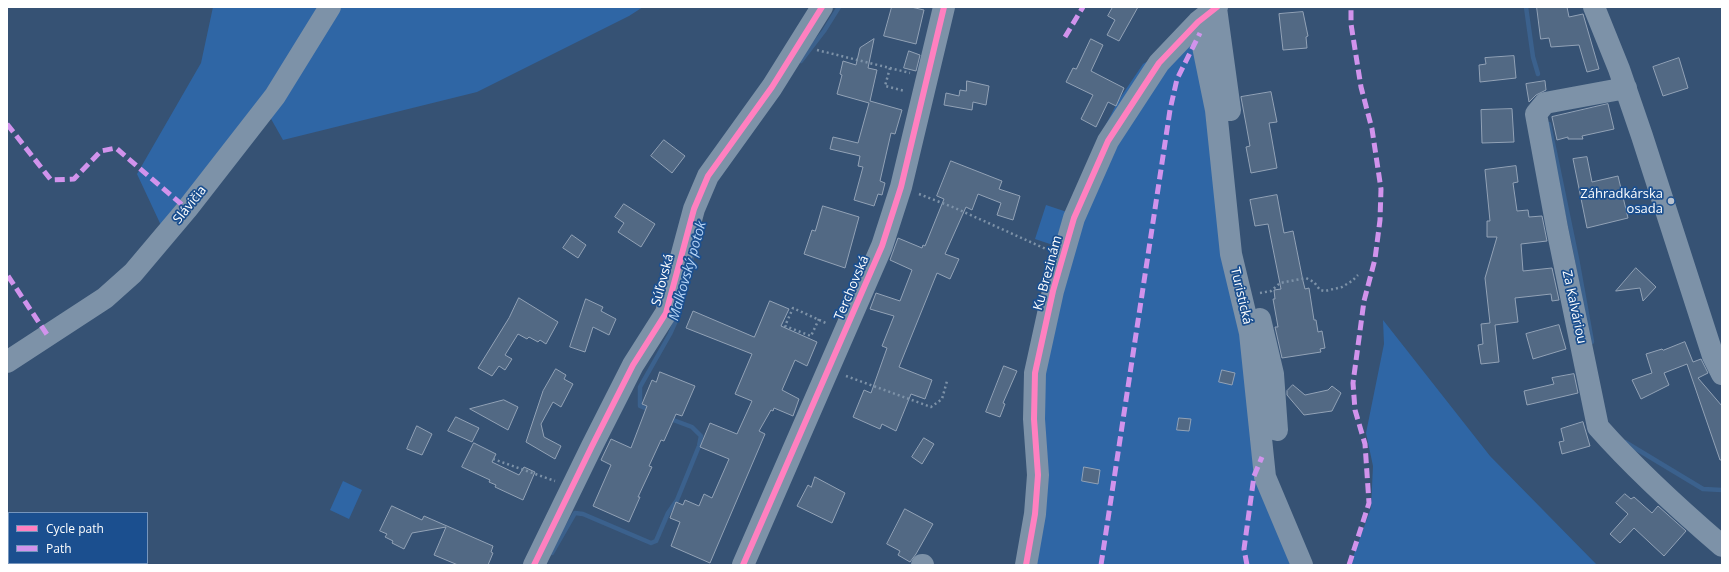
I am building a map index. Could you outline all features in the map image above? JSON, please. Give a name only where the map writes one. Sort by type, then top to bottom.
[{"type":"street","name":"Slávičia","points":[[7,362],[105,298],[133,273],[187,209],[274,96],[330,7]]},
{"type":"street","name":"Súľovská","points":[[534,565],[633,365],[666,313],[690,221],[708,176],[772,87],[822,7]]},
{"type":"street","name":"Terchovská","points":[[743,565],[882,246],[901,187],[944,7]]},
{"type":"street","name":"Ku Brezinám","points":[[1026,565],[1035,514],[1038,475],[1034,419],[1035,373],[1053,291],[1074,218],[1108,141],[1159,63],[1198,22],[1216,7]]},
{"type":"street","name":"Turistická","points":[[1216,7],[1230,109],[1240,236],[1273,374],[1277,430]]},
{"type":"street","points":[[1594,7],[1626,88],[1713,356],[1722,372]]},
{"type":"street","name":"Turistická","points":[[1198,22],[1216,110],[1228,213],[1231,254],[1250,333],[1265,477],[1302,565]]},
{"type":"street","name":"Za Kalváriou","points":[[1626,88],[1545,103],[1536,114],[1557,228],[1598,427],[1619,451],[1697,525],[1722,546]]},
{"type":"path","points":[[817,50],[928,78]]},
{"type":"path","points":[[890,68],[885,86],[910,93]]},
{"type":"path","points":[[901,187],[955,208],[1029,240]]},
{"type":"path","points":[[1254,294],[1271,291],[1280,283],[1306,278],[1314,282],[1320,290],[1325,291],[1342,287],[1358,275]]},
{"type":"path","points":[[819,319],[811,336],[785,326],[792,308],[819,319],[845,331]]},
{"type":"path","points":[[829,369],[931,407],[942,399],[947,380]]},
{"type":"path","points":[[493,459],[572,487]]},
{"type":"shaded area","points":[[213,7],[643,7],[629,16],[477,92],[283,140],[266,110],[166,236],[137,174],[201,63]]},
{"type":"shaded area","points":[[1195,33],[1271,478],[1306,565],[1030,565],[1027,419],[1090,156],[1118,101],[1143,64]]},
{"type":"shaded area","points":[[1046,205],[1070,213],[1059,247],[1035,239]]},
{"type":"shaded area","points":[[1383,320],[1490,456],[1597,565],[1350,565],[1371,508],[1373,466],[1366,433],[1384,344]]},
{"type":"shaded area","points":[[343,481],[362,490],[349,519],[330,510]]},
{"type":"building","points":[[892,7],[911,7],[924,10],[916,44],[884,36]]},
{"type":"building","points":[[1113,7],[1138,7],[1119,41],[1107,35],[1115,20],[1108,16]]},
{"type":"building","points":[[1537,7],[1567,7],[1569,17],[1583,14],[1599,69],[1587,72],[1579,45],[1551,47],[1549,38],[1541,39]]},
{"type":"building","points":[[1303,12],[1308,36],[1306,37],[1307,48],[1283,50],[1279,14]]},
{"type":"building","points":[[874,39],[868,68],[877,70],[870,101],[902,110],[895,134],[891,133],[880,181],[885,183],[882,195],[878,194],[874,206],[854,200],[863,167],[858,166],[860,156],[830,149],[833,137],[858,143],[869,103],[837,94],[842,75],[840,74],[843,61],[856,65],[860,48]]},
{"type":"building","points":[[1091,39],[1103,45],[1091,71],[1124,88],[1116,106],[1108,102],[1096,127],[1081,119],[1093,95],[1066,82],[1073,68],[1076,69]]},
{"type":"building","points":[[909,51],[920,55],[916,71],[904,68]]},
{"type":"building","points":[[1514,56],[1516,78],[1480,82],[1479,65],[1486,64],[1485,58]]},
{"type":"building","points":[[1679,58],[1688,88],[1663,96],[1653,67]]},
{"type":"building","points":[[967,81],[989,86],[986,105],[973,102],[972,110],[944,105],[946,93],[959,96],[960,90],[966,91]]},
{"type":"building","points":[[1545,81],[1546,90],[1536,95],[1529,102],[1526,84]]},
{"type":"building","points":[[1271,92],[1277,122],[1269,123],[1277,168],[1251,173],[1246,147],[1250,146],[1241,97]]},
{"type":"building","points":[[1608,104],[1614,129],[1582,136],[1583,139],[1568,139],[1568,137],[1557,140],[1552,117]]},
{"type":"building","points":[[1512,109],[1514,142],[1482,143],[1481,110]]},
{"type":"building","points":[[664,140],[685,156],[672,173],[651,156]]},
{"type":"building","points":[[1587,157],[1592,182],[1618,176],[1628,218],[1587,228],[1573,159]]},
{"type":"building","points":[[951,161],[1002,181],[999,189],[1020,196],[1013,220],[997,215],[1001,203],[978,194],[972,210],[966,207],[945,254],[959,259],[950,279],[937,273],[899,367],[932,380],[925,399],[911,394],[896,431],[882,424],[880,429],[853,417],[864,390],[871,393],[887,348],[882,346],[894,316],[870,309],[876,293],[900,301],[912,270],[890,260],[898,238],[922,248],[923,245],[925,246],[944,199],[937,196]]},
{"type":"building","points":[[1516,166],[1518,182],[1513,183],[1517,211],[1528,210],[1529,217],[1542,216],[1547,241],[1521,244],[1523,271],[1552,268],[1559,300],[1552,301],[1551,294],[1515,298],[1518,322],[1495,325],[1499,362],[1481,364],[1478,345],[1483,344],[1481,324],[1490,323],[1485,278],[1497,237],[1487,237],[1487,221],[1490,221],[1485,170]]},
{"type":"building","points":[[1277,195],[1284,233],[1293,231],[1305,289],[1309,288],[1314,320],[1316,320],[1318,332],[1322,331],[1325,348],[1320,349],[1321,352],[1282,358],[1275,327],[1278,327],[1273,299],[1275,299],[1274,290],[1281,289],[1268,224],[1255,226],[1250,200]]},
{"type":"building","points":[[624,204],[655,224],[641,247],[618,232],[624,223],[615,217]]},
{"type":"building","points":[[823,206],[859,217],[845,268],[804,254],[812,230],[815,231]]},
{"type":"building","points":[[572,235],[586,245],[578,258],[563,248]]},
{"type":"building","points":[[1636,268],[1656,287],[1643,301],[1640,288],[1616,291]]},
{"type":"building","points":[[519,298],[558,322],[546,344],[540,340],[538,342],[529,337],[527,339],[518,334],[505,355],[512,359],[505,370],[499,366],[492,376],[478,368],[509,318]]},
{"type":"building","points":[[586,299],[603,307],[601,311],[616,319],[609,335],[593,327],[585,352],[570,347]]},
{"type":"building","points":[[770,301],[789,309],[781,326],[817,342],[807,366],[795,360],[782,390],[799,399],[793,416],[774,408],[773,411],[771,410],[759,431],[765,434],[710,563],[671,546],[680,522],[670,518],[676,502],[683,505],[685,500],[699,506],[704,494],[712,498],[729,459],[700,447],[710,423],[737,434],[752,401],[735,394],[752,354],[686,328],[693,311],[754,337]]},
{"type":"building","points":[[1559,325],[1566,349],[1533,359],[1526,334]]},
{"type":"building","points":[[1685,342],[1693,362],[1701,359],[1708,373],[1698,378],[1722,406],[1722,460],[1720,460],[1687,364],[1664,373],[1669,385],[1641,399],[1632,380],[1652,373],[1646,354]]},
{"type":"building","points":[[1004,366],[1017,371],[1003,403],[1005,404],[1000,417],[986,412]]},
{"type":"building","points":[[556,369],[566,375],[564,379],[573,384],[561,407],[553,402],[541,424],[544,437],[561,446],[555,459],[526,442],[543,391]]},
{"type":"building","points":[[1222,370],[1235,373],[1232,385],[1219,382]]},
{"type":"building","points":[[660,372],[695,386],[682,416],[676,414],[664,441],[661,440],[649,466],[652,467],[638,497],[640,497],[629,522],[593,506],[611,465],[601,460],[611,439],[631,448],[647,406],[642,404],[652,380],[656,382]]},
{"type":"building","points":[[1574,374],[1578,393],[1527,405],[1524,391],[1554,384],[1552,378]]},
{"type":"building","points":[[1293,385],[1305,395],[1328,390],[1332,386],[1341,393],[1332,411],[1304,415],[1287,395],[1287,391]]},
{"type":"building","points":[[504,400],[518,407],[508,430],[470,409]]},
{"type":"building","points":[[456,417],[479,428],[472,442],[448,431]]},
{"type":"building","points":[[1179,418],[1191,419],[1189,431],[1177,430]]},
{"type":"building","points":[[1583,422],[1590,446],[1562,454],[1559,442],[1564,441],[1561,429]]},
{"type":"building","points":[[417,426],[432,434],[422,455],[407,449]]},
{"type":"building","points":[[924,438],[934,444],[922,464],[912,457]]},
{"type":"building","points":[[474,443],[496,454],[492,462],[519,475],[524,467],[535,472],[523,500],[495,487],[496,485],[489,482],[490,480],[462,467]]},
{"type":"building","points":[[1084,467],[1100,470],[1098,484],[1082,481]]},
{"type":"building","points":[[815,477],[845,493],[832,523],[797,506],[808,485],[811,487]]},
{"type":"building","points":[[1625,494],[1631,499],[1634,497],[1652,513],[1658,506],[1686,531],[1664,556],[1634,528],[1620,543],[1610,534],[1628,514],[1616,503]]},
{"type":"building","points":[[392,506],[422,520],[424,516],[493,546],[491,552],[493,553],[488,565],[458,565],[434,555],[446,527],[412,533],[404,549],[392,543],[393,541],[385,537],[387,534],[380,531]]},
{"type":"building","points":[[905,509],[933,524],[910,562],[898,555],[900,551],[887,544]]},
{"type":"waterway","name":"Malkovský potok","points":[[801,61],[824,31],[839,7]]},
{"type":"waterway","points":[[1526,7],[1533,57],[1538,74]]},
{"type":"waterway","points":[[1549,124],[1577,259],[1592,342]]},
{"type":"waterway","name":"Malkovský potok","points":[[650,410],[640,406],[640,387],[670,334],[678,316],[693,254]]},
{"type":"waterway","name":"Malkovský potok","points":[[552,553],[575,513],[583,514],[651,543],[656,541],[668,513],[677,500],[699,446],[701,436],[692,427],[668,418]]},
{"type":"waterway","points":[[1625,442],[1703,489],[1722,490]]},
{"type":"marked path","points":[[1065,37],[1083,7]]},
{"type":"marked path","points":[[1349,565],[1369,503],[1365,444],[1355,410],[1353,383],[1364,301],[1375,259],[1380,220],[1381,189],[1372,129],[1361,87],[1351,24],[1351,7]]},
{"type":"marked path","points":[[1101,565],[1170,110],[1177,79],[1200,33]]},
{"type":"marked path","points":[[7,124],[51,180],[74,179],[101,151],[116,148],[187,209]]},
{"type":"marked path","points":[[8,276],[48,336]]},
{"type":"marked path","points":[[1247,565],[1244,549],[1254,476],[1262,457]]},
{"type":"cycle path","points":[[534,565],[633,365],[666,313],[694,209],[708,176],[772,87],[822,7]]},
{"type":"cycle path","points":[[743,565],[882,246],[901,187],[944,7]]},
{"type":"cycle path","points":[[1026,565],[1035,514],[1038,475],[1034,419],[1035,373],[1053,291],[1074,218],[1108,141],[1159,63],[1198,22],[1217,7]]},
{"type":"place","name":"Záhradkárska osada","points":[[1671,201]]}]
